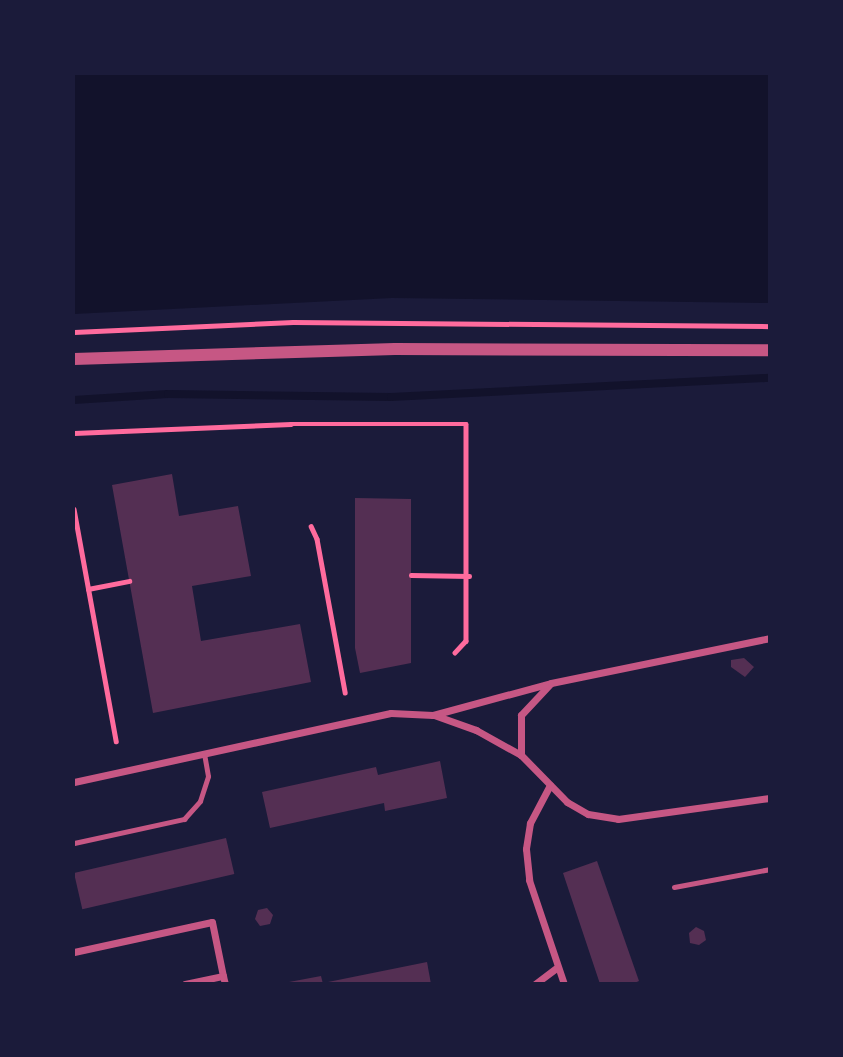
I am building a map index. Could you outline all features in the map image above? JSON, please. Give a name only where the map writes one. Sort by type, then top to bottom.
[{"type":"street","points":[[74,359],[395,349],[769,350]]},
{"type":"street","points":[[433,715],[551,683],[769,638]]},
{"type":"street","points":[[521,755],[517,735],[520,715],[551,683]]},
{"type":"street","points":[[74,782],[391,713],[433,715],[477,730],[521,755],[550,785],[588,814],[618,819],[769,798]]},
{"type":"street","points":[[550,785],[530,823],[526,849],[529,880],[556,968],[564,984]]},
{"type":"street","points":[[74,952],[212,922],[224,980],[185,984]]},
{"type":"street","points":[[535,984],[556,968]]},
{"type":"lane","points":[[74,843],[184,819],[200,801],[208,776],[204,754]]},
{"type":"lane","points":[[674,887],[769,869]]},
{"type":"path","points":[[74,332],[293,322],[769,326]]},
{"type":"path","points":[[74,433],[291,424],[466,424],[469,576],[466,641],[455,653]]},
{"type":"path","points":[[74,509],[116,741]]},
{"type":"path","points":[[311,526],[317,539],[345,692]]},
{"type":"path","points":[[411,575],[469,576]]},
{"type":"path","points":[[88,589],[129,581]]},
{"type":"shaded area","points":[[74,74],[769,74],[769,303],[392,298],[74,314]]},
{"type":"building","points":[[172,474],[179,516],[238,506],[251,576],[192,586],[201,641],[300,624],[311,682],[153,713],[112,485]]},
{"type":"building","points":[[355,498],[411,499],[411,663],[360,673],[355,648]]},
{"type":"building","points":[[744,658],[754,667],[745,677],[731,667],[731,660]]},
{"type":"building","points":[[440,761],[447,798],[385,811],[384,803],[270,828],[262,792],[376,767],[378,775]]},
{"type":"building","points":[[226,838],[234,874],[82,909],[74,873]]},
{"type":"building","points":[[597,861],[639,981],[632,984],[600,984],[563,873]]},
{"type":"building","points":[[267,908],[273,915],[270,924],[260,926],[255,919],[258,910]]},
{"type":"building","points":[[696,927],[704,931],[706,940],[699,945],[690,943],[689,933]]},
{"type":"building","points":[[427,962],[431,984],[328,984],[328,982]]},
{"type":"building","points":[[321,976],[323,984],[289,982]]},
{"type":"waterway","points":[[74,400],[168,394],[391,397],[770,378]]}]
